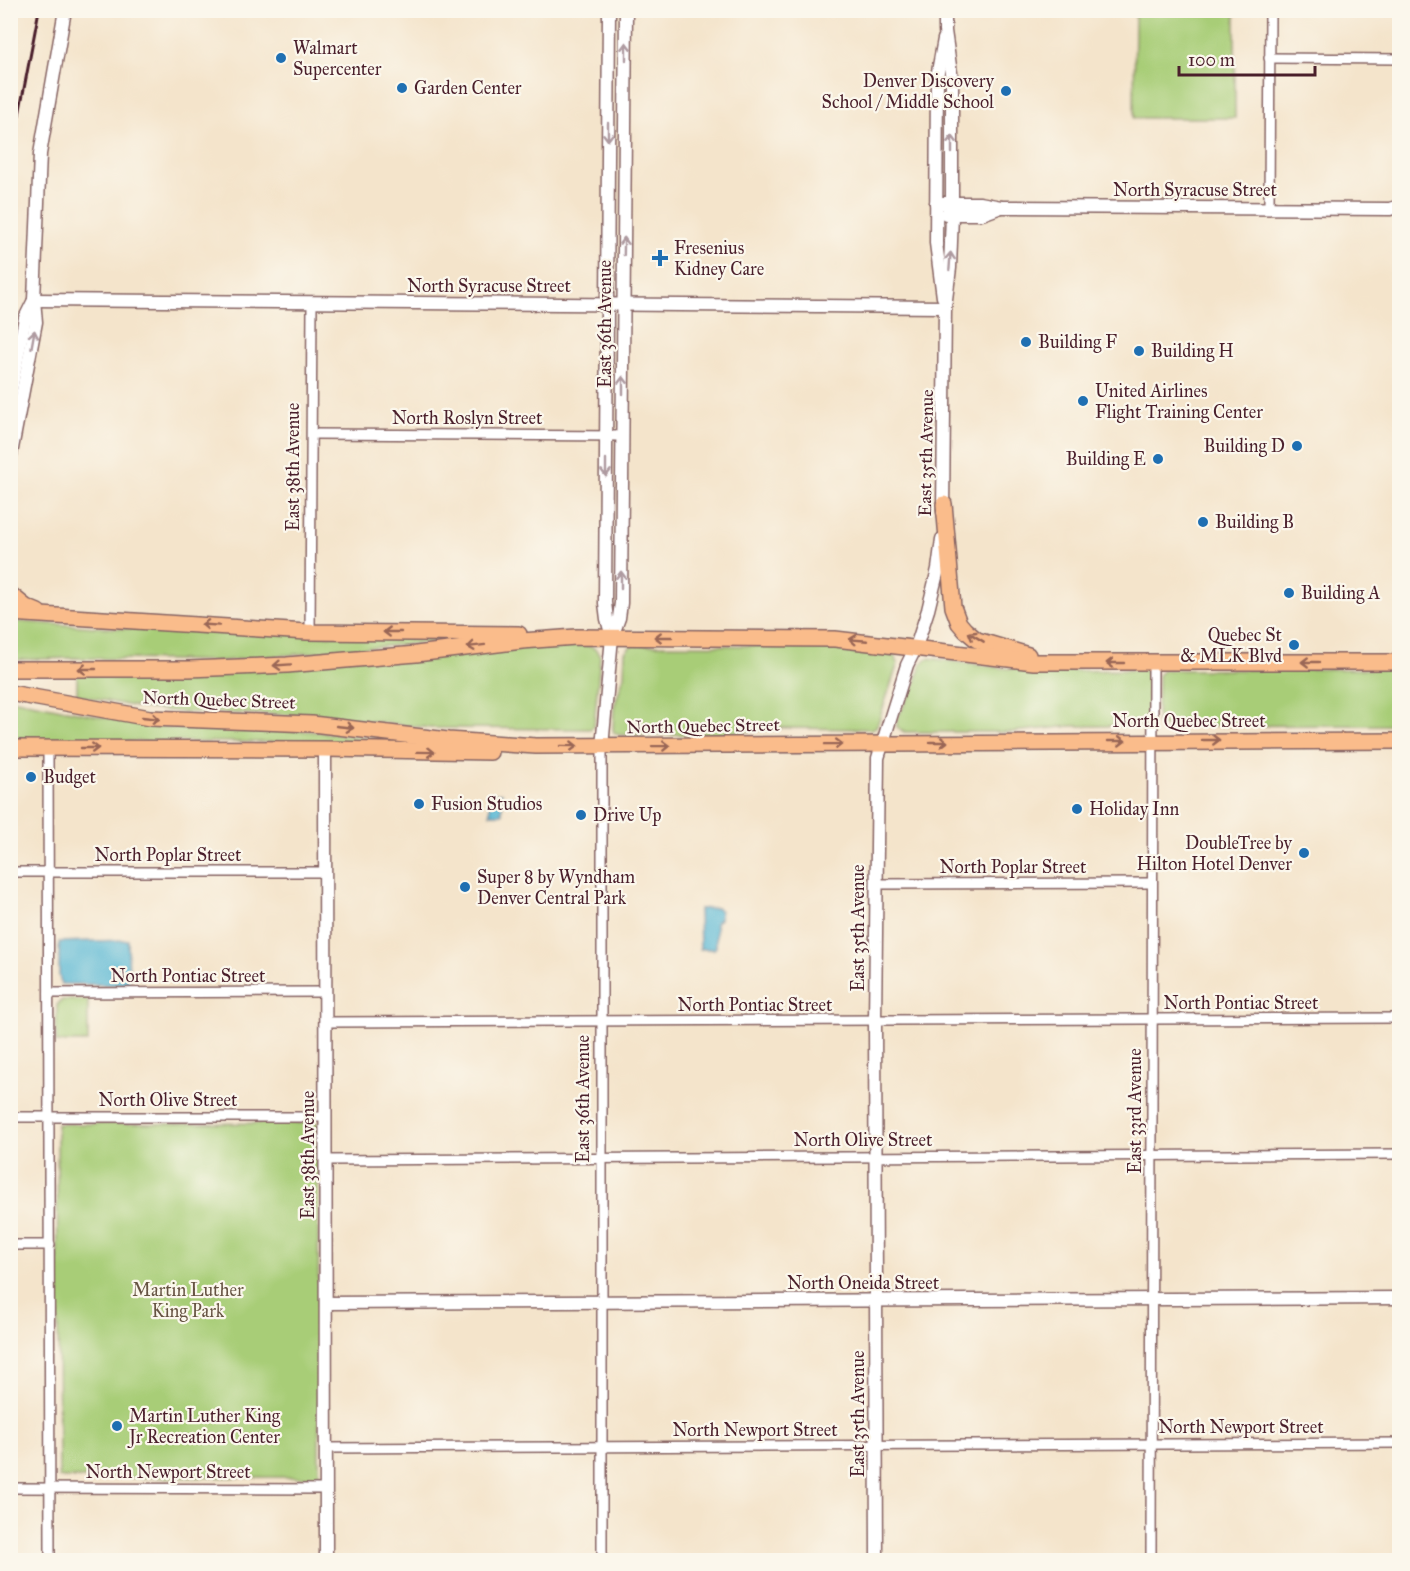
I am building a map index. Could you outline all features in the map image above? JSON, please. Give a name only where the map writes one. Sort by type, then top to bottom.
[{"type":"main road","points":[[944,504],[953,607],[959,623],[977,640],[1051,662]]},
{"type":"main road","points":[[10,594],[26,607],[49,616]]},
{"type":"main road","points":[[10,613],[310,632],[483,632],[576,637]]},
{"type":"main road","name":"North Quebec Street","points":[[10,669],[181,670],[278,666],[416,654],[522,640],[576,637],[814,638],[870,641],[986,657],[1051,662],[1400,662]]},
{"type":"main road","points":[[1369,662],[1400,654]]},
{"type":"main road","name":"North Quebec Street","points":[[10,693],[150,718],[312,724],[448,740],[536,746],[1400,741]]},
{"type":"main road","points":[[1383,741],[1400,748]]},
{"type":"main road","points":[[10,748],[496,752],[516,751],[536,746]]},
{"type":"street","points":[[10,459],[36,322],[34,300],[41,143],[65,10]]},
{"type":"street","name":"East 36th Avenue","points":[[609,10],[605,603],[612,637]]},
{"type":"street","name":"East 36th Avenue","points":[[602,1560],[603,747],[612,637],[619,618],[621,603],[626,10]]},
{"type":"street","name":"East 35th Avenue","points":[[877,1560],[876,788],[881,743],[907,665],[916,647],[938,568],[942,539],[945,307],[950,268],[952,209],[951,80],[945,10]]},
{"type":"street","points":[[1269,10],[1269,208]]},
{"type":"street","name":"East 35th Avenue","points":[[945,31],[937,77],[936,209],[938,263],[945,307]]},
{"type":"street","points":[[1269,58],[1400,59]]},
{"type":"street","name":"North Syracuse Street","points":[[936,209],[982,214],[1001,207],[1396,209]]},
{"type":"street","points":[[10,395],[25,318],[34,300]]},
{"type":"street","name":"North Syracuse Street","points":[[34,300],[945,307]]},
{"type":"street","name":"East 38th Avenue","points":[[310,632],[312,302]]},
{"type":"street","name":"North Roslyn Street","points":[[312,434],[622,436]]},
{"type":"street","name":"East 33rd Avenue","points":[[1151,1560],[1153,662]]},
{"type":"street","points":[[48,748],[50,1560]]},
{"type":"street","name":"East 38th Avenue","points":[[325,749],[326,1560]]},
{"type":"street","name":"North Poplar Street","points":[[10,872],[326,872]]},
{"type":"street","name":"North Poplar Street","points":[[876,884],[1151,883]]},
{"type":"street","name":"North Pontiac Street","points":[[50,993],[326,992]]},
{"type":"street","name":"North Pontiac Street","points":[[326,1022],[1400,1018]]},
{"type":"street","name":"North Olive Street","points":[[10,1117],[326,1117]]},
{"type":"street","name":"North Olive Street","points":[[326,1160],[1400,1154]]},
{"type":"street","points":[[10,1245],[50,1245]]},
{"type":"street","name":"North Oneida Street","points":[[327,1303],[1400,1298]]},
{"type":"street","name":"North Newport Street","points":[[326,1448],[1400,1443]]},
{"type":"street","name":"North Newport Street","points":[[10,1488],[326,1489]]},
{"type":"green space","points":[[1135,11],[1235,11],[1235,118],[1134,118]]},
{"type":"green space","points":[[10,621],[110,628],[465,639],[221,661],[74,658],[11,660]]},
{"type":"green space","points":[[562,645],[589,646],[594,648],[600,656],[594,726],[590,729],[430,728],[327,716],[180,712],[136,707],[77,695],[77,675]]},
{"type":"green space","points":[[632,645],[832,646],[892,652],[898,663],[878,723],[871,729],[779,728],[723,734],[619,735],[614,733],[613,729],[614,707],[624,676],[625,652]]},
{"type":"green space","points":[[928,658],[1001,668],[1054,671],[1144,670],[1149,675],[1148,722],[1143,726],[1072,726],[1012,732],[904,732],[897,727],[897,719],[915,685],[921,665]]},
{"type":"green space","points":[[1399,669],[1399,725],[1162,726],[1157,724],[1158,675],[1164,670]]},
{"type":"green space","points":[[11,699],[148,726],[308,731],[417,743],[53,741],[11,737]]},
{"type":"green space","points":[[62,1000],[88,1000],[88,1042],[56,1042],[57,1005]]},
{"type":"green space","name":"Martin Luther King Park","points":[[318,1123],[319,1477],[59,1478],[57,1124]]},
{"type":"water","points":[[490,793],[502,793],[502,814],[490,814]]},
{"type":"water","points":[[717,908],[720,911],[720,919],[716,922],[716,947],[700,949],[699,909]]},
{"type":"water","points":[[128,940],[129,985],[61,984],[59,942]]},
{"type":"railway","points":[[10,162],[39,10]]},
{"type":"place","name":"Walmart Supercenter","points":[[281,58]]},
{"type":"place","name":"Garden Center","points":[[402,88]]},
{"type":"place","name":"Denver Discovery School / Middle School","points":[[1006,91]]},
{"type":"place","name":"Fresenius Kidney Care","points":[[660,258]]},
{"type":"place","name":"Building F","points":[[1026,342]]},
{"type":"place","name":"Building H","points":[[1139,351]]},
{"type":"place","name":"United Airlines Flight Training Center","points":[[1083,401]]},
{"type":"place","name":"Building D","points":[[1297,446]]},
{"type":"place","name":"Building E","points":[[1158,459]]},
{"type":"place","name":"Building B","points":[[1203,522]]},
{"type":"place","name":"Building A","points":[[1289,593]]},
{"type":"place","name":"Quebec St & MLK Blvd","points":[[1294,645]]},
{"type":"place","name":"Budget","points":[[31,777]]},
{"type":"place","name":"Fusion Studios","points":[[419,804]]},
{"type":"place","name":"Holiday Inn","points":[[1077,809]]},
{"type":"place","name":"Drive Up","points":[[581,815]]},
{"type":"place","name":"DoubleTree by Hilton Hotel Denver","points":[[1304,853]]},
{"type":"place","name":"Super 8 by Wyndham Denver Central Park","points":[[465,887]]},
{"type":"place","name":"Martin Luther King Jr Recreation Center","points":[[117,1426]]}]
